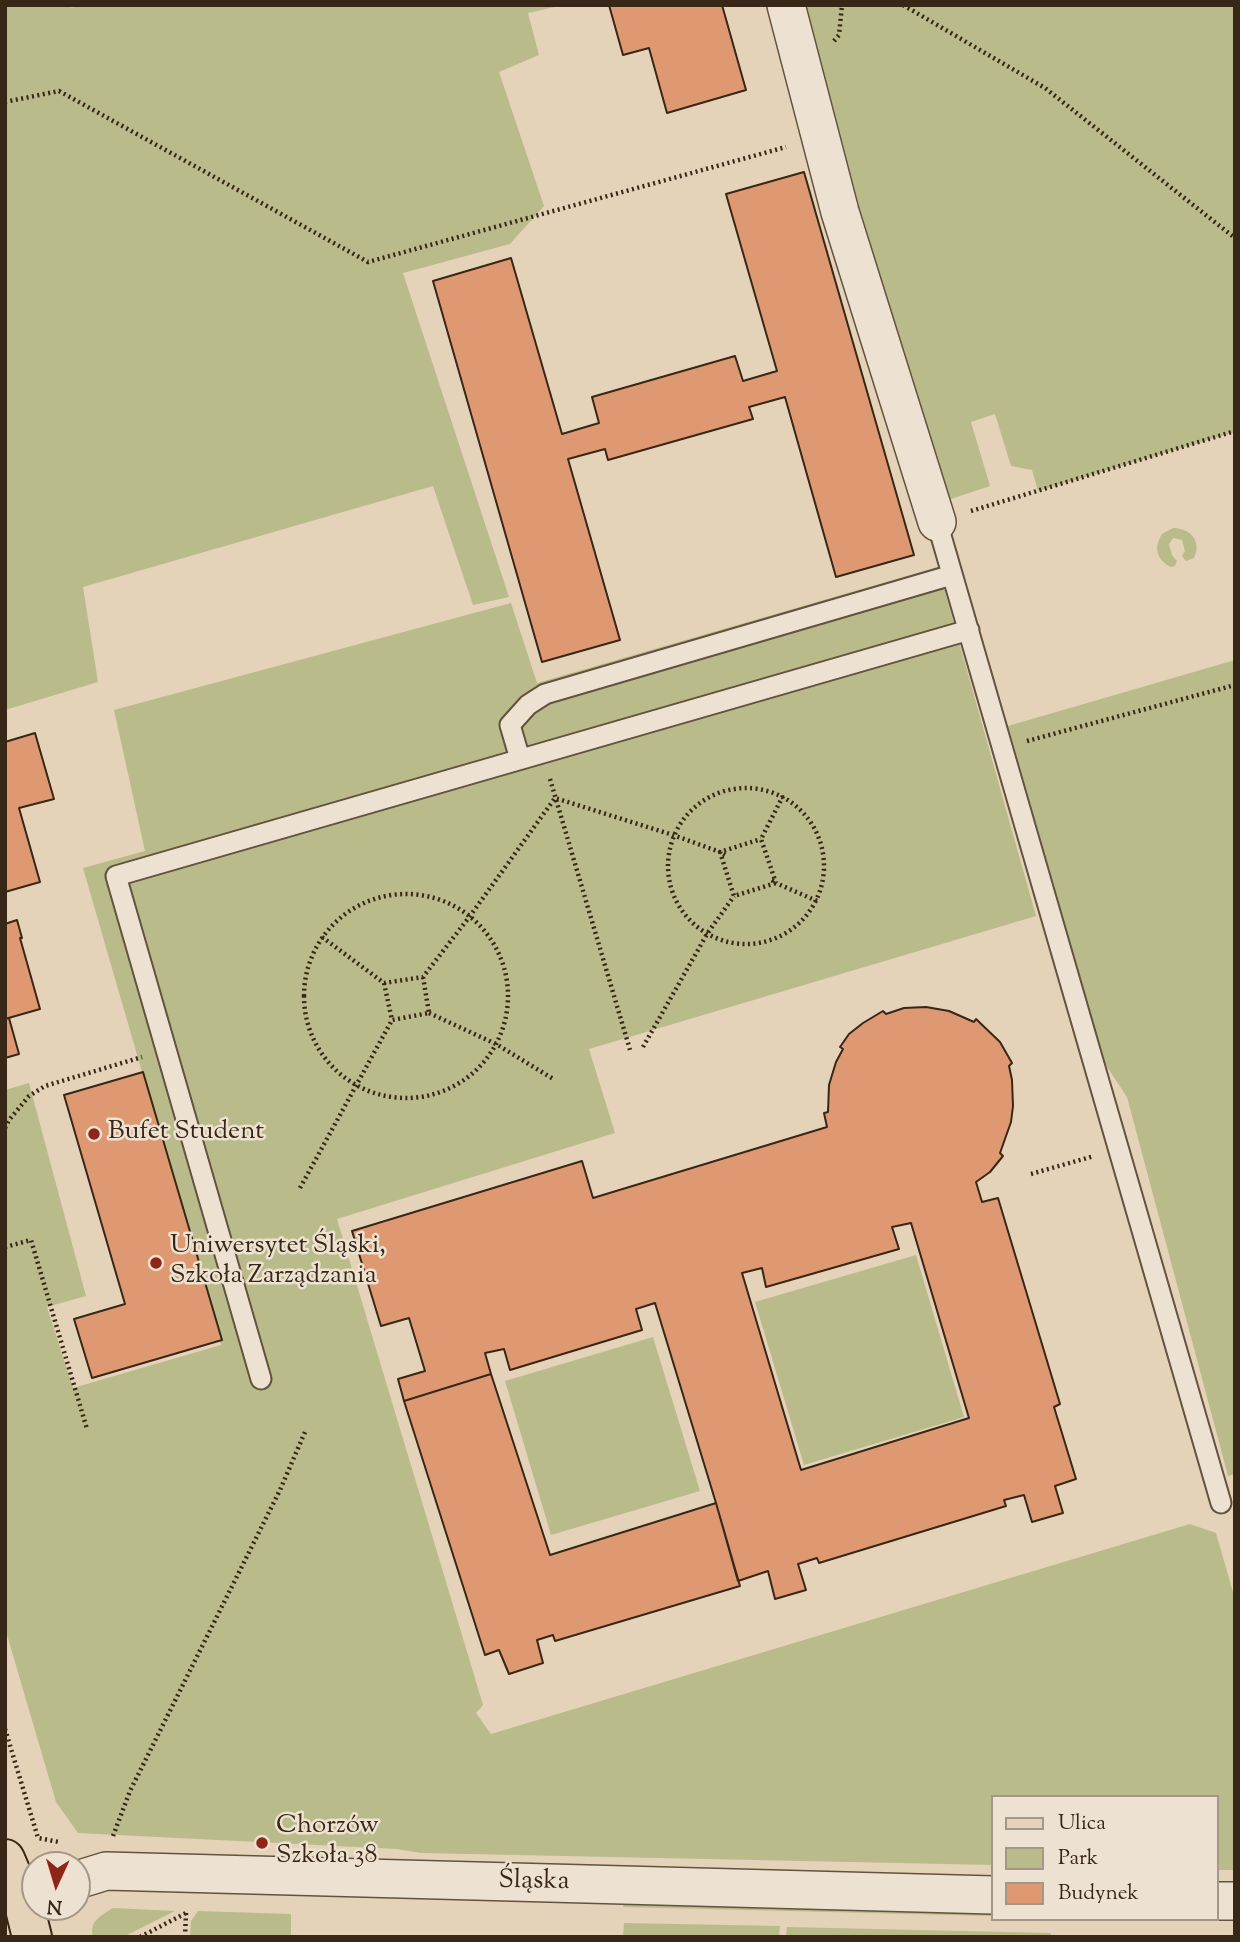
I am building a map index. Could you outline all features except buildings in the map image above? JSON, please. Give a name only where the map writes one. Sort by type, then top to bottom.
[{"type":"main road","points":[[5,1859],[21,1902]]},
{"type":"street","points":[[786,5],[839,212],[937,522]]},
{"type":"street","name":"Śląska","points":[[91,1876],[106,1871],[992,1895]]},
{"type":"lane","points":[[937,522],[1222,1503]]},
{"type":"lane","points":[[520,759],[510,726],[528,705],[545,694],[952,575]]},
{"type":"lane","points":[[261,1379],[116,876],[969,630]]},
{"type":"path","points":[[903,5],[1045,88],[1235,238]]},
{"type":"path","points":[[5,102],[59,90],[368,262],[820,137]]},
{"type":"path","points":[[937,522],[1235,431]]},
{"type":"path","points":[[1002,747],[1235,685]]},
{"type":"path","points":[[542,753],[630,1051]]},
{"type":"path","points":[[732,788],[759,788],[783,796],[803,810],[817,830],[824,853],[825,878],[817,901],[805,918],[789,932],[769,941],[748,945],[726,942],[706,934],[689,920],[676,902],[668,880],[667,857],[673,835],[687,813],[707,797],[720,792],[732,788]]},
{"type":"path","points":[[555,798],[673,835],[723,854],[761,839],[783,796]]},
{"type":"path","points":[[384,983],[424,977],[555,798]]},
{"type":"path","points":[[761,839],[776,883]]},
{"type":"path","points":[[723,854],[734,896]]},
{"type":"path","points":[[771,879],[817,901]]},
{"type":"path","points":[[643,1047],[706,934],[734,896],[776,883]]},
{"type":"path","points":[[408,893],[441,900],[470,916],[493,941],[506,972],[509,1006],[500,1038],[481,1067],[454,1087],[421,1097],[387,1096],[356,1085],[329,1063],[311,1035],[304,1002],[307,968],[322,937],[345,914],[375,898],[408,893]]},
{"type":"path","points":[[300,1188],[392,1020],[384,983],[322,937]]},
{"type":"path","points":[[424,977],[429,1013]]},
{"type":"path","points":[[392,1020],[429,1013],[496,1044],[555,1080]]},
{"type":"path","points":[[5,1128],[29,1096],[45,1086],[166,1049]]},
{"type":"path","points":[[1031,1174],[1067,1164]]},
{"type":"path","points":[[5,1247],[31,1240],[87,1429]]},
{"type":"path","points":[[111,1843],[130,1791],[269,1514],[305,1432]]},
{"type":"path","points":[[5,1729],[38,1838],[59,1842]]},
{"type":"path","points":[[186,1937],[187,1902]]},
{"type":"path","points":[[140,1937],[186,1913]]},
{"type":"green space","points":[[5,5],[69,5],[72,8],[75,5],[563,5],[528,13],[539,55],[499,72],[544,206],[510,244],[403,273],[509,597],[473,605],[433,486],[83,587],[98,682],[5,710]]},
{"type":"green space","points":[[801,5],[1235,5],[1235,432],[1038,491],[1032,470],[1011,466],[995,414],[971,422],[990,486],[948,500]]},
{"type":"green space","points":[[1173,528],[1190,533],[1197,547],[1194,558],[1186,561],[1182,556],[1185,551],[1182,540],[1173,538],[1169,544],[1177,561],[1175,566],[1171,567],[1160,557],[1157,549],[1162,534]]},
{"type":"green space","points":[[938,567],[1036,916],[589,1049],[615,1133],[337,1219],[483,1705],[476,1713],[491,1734],[1190,1524],[1216,1533],[1235,1599],[1235,1870],[1219,1870],[1219,1795],[992,1795],[992,1865],[421,1853],[397,1849],[78,1833],[56,1802],[5,1628],[5,1090],[29,1083],[86,1296],[47,1307],[73,1388],[221,1345],[83,868],[145,851],[114,710],[511,603],[537,683]]},
{"type":"green space","points":[[1235,660],[1235,1474],[1228,1476],[1127,1097],[1092,1044],[1055,890],[1008,726]]},
{"type":"green space","points":[[916,1255],[964,1417],[804,1465],[755,1302]]},
{"type":"green space","points":[[653,1337],[700,1491],[551,1535],[505,1381]]},
{"type":"green space","points":[[624,1898],[992,1909],[992,1916],[623,1907]]},
{"type":"green space","points":[[113,1908],[175,1911],[123,1937],[93,1937],[94,1922]]},
{"type":"green space","points":[[198,1911],[291,1914],[291,1937],[190,1937],[191,1921]]},
{"type":"green space","points":[[624,1923],[780,1926],[779,1937],[623,1937]]},
{"type":"green space","points":[[787,1927],[1051,1933],[1050,1937],[786,1937]]},
{"type":"place","name":"Bufet Student","points":[[94,1134]]},
{"type":"place","name":"Uniwersytet Śląski, Szkoła Zarządzania","points":[[156,1263]]},
{"type":"place","name":"Chorzów Szkoła 38","points":[[262,1843]]}]
